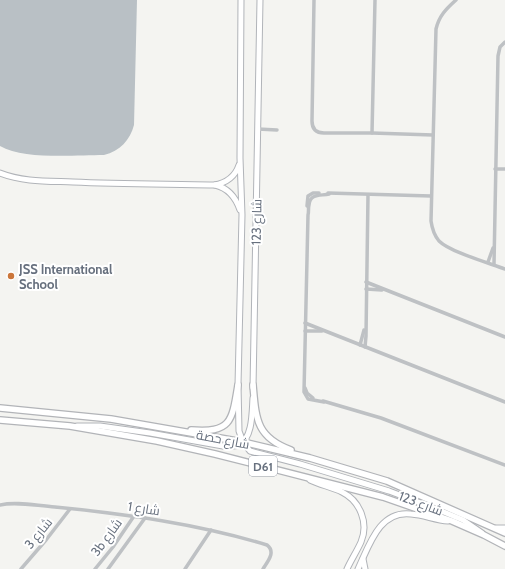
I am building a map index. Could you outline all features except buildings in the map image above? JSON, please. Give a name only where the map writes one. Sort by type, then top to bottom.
[{"type":"main road","name":"شارع 123","points":[[243,442],[250,430],[251,425],[253,385],[260,0]]},
{"type":"main road","name":"شارع 123","points":[[242,1],[240,158],[242,215],[238,385],[239,431],[243,442],[250,451],[300,464],[389,491],[434,508],[462,520],[484,535]]},
{"type":"main road","points":[[214,185],[223,183],[234,175],[240,158]]},
{"type":"main road","points":[[0,173],[15,178],[86,183],[214,185],[222,187],[232,195],[237,202],[242,215]]},
{"type":"main road","points":[[162,428],[205,431],[219,429],[229,421],[233,413],[238,385]]},
{"type":"main road","points":[[253,385],[257,419],[261,429],[276,444],[310,458]]},
{"type":"main road","name":"شارع حصة","points":[[0,408],[111,419],[243,442],[310,458],[387,481],[505,533]]},
{"type":"main road","name":"شارع حصة","points":[[0,420],[70,426],[208,452],[382,496],[452,521],[505,546]]},
{"type":"main road","points":[[70,426],[90,425],[150,433],[223,446],[235,446],[243,442]]},
{"type":"main road","points":[[302,476],[344,493],[360,511],[364,526],[363,534],[347,569]]},
{"type":"main road","points":[[358,569],[377,530],[382,524],[395,516],[410,513],[429,518],[452,521]]},
{"type":"main road","points":[[496,528],[505,528]]},
{"type":"main road","points":[[363,559],[365,569]]},
{"type":"street","points":[[314,0],[312,121],[314,129],[320,133],[433,135]]},
{"type":"street","points":[[372,133],[375,0]]},
{"type":"street","points":[[456,0],[444,11],[437,23],[436,29],[431,221],[434,234],[438,240],[449,248],[505,269]]},
{"type":"street","points":[[494,264],[498,56],[500,47],[505,42]]},
{"type":"street","points":[[258,129],[277,130]]},
{"type":"street","points":[[495,169],[505,169]]},
{"type":"street","points":[[431,196],[329,194],[316,195],[309,202],[305,323],[305,396],[310,399],[381,418],[505,466]]},
{"type":"street","points":[[365,347],[368,195]]},
{"type":"street","points":[[488,262],[494,243]]},
{"type":"street","points":[[366,282],[505,337]]},
{"type":"street","points":[[366,290],[378,289],[387,291]]},
{"type":"street","points":[[305,323],[505,402]]},
{"type":"street","points":[[360,345],[365,325]]},
{"type":"street","points":[[305,331],[325,331]]},
{"type":"street","name":"شارع 1","points":[[0,505],[18,504],[70,508],[134,516],[210,530],[267,545],[272,551],[270,558],[263,569]]},
{"type":"street","name":"شارع 3","points":[[21,569],[46,540],[70,508]]},
{"type":"street","name":"3b شارع","points":[[95,569],[134,516]]},
{"type":"street","name":"3b شارع","points":[[108,569],[145,518]]},
{"type":"street","points":[[186,569],[210,530]]},
{"type":"shaded area","points":[[0,0],[137,0],[134,125],[124,144],[115,151],[104,155],[50,156],[22,153],[0,146]]},
{"type":"place","name":"JSS International School","points":[[11,276]]}]
